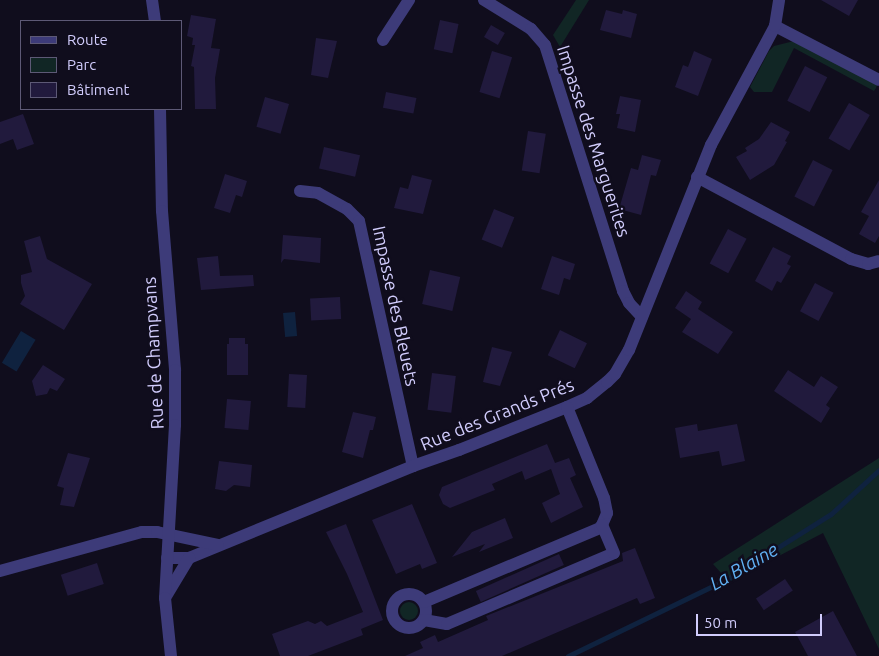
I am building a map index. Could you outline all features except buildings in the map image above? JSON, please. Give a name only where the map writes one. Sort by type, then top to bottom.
[{"type":"street","points":[[152,0],[155,20]]},
{"type":"street","points":[[383,40],[409,0]]},
{"type":"street","name":"Impasse des Marguerites","points":[[484,0],[531,29],[545,45],[623,291],[629,303],[642,317]]},
{"type":"street","name":"Rue des Grands Prés","points":[[167,558],[189,558],[413,466],[459,450],[567,407],[598,390],[615,374],[623,362],[711,146],[775,26],[779,0]]},
{"type":"street","points":[[775,26],[879,80]]},
{"type":"street","name":"Rue de Champvans","points":[[160,110],[162,212],[175,370],[175,425],[165,598],[171,656]]},
{"type":"street","points":[[697,177],[851,259],[868,264],[879,261]]},
{"type":"street","name":"Impasse des Bleuets","points":[[300,191],[318,193],[347,209],[359,221],[413,466]]},
{"type":"street","points":[[424,602],[600,528],[607,513],[604,498],[567,407]]},
{"type":"street","points":[[424,620],[426,611],[424,602],[419,596],[407,593],[396,599],[392,610],[394,620],[403,627],[413,627],[424,620],[447,624],[614,553],[602,525]]},
{"type":"street","points":[[0,571],[142,532],[170,535],[218,545]]},
{"type":"street","points":[[165,598],[189,558]]},
{"type":"green space","points":[[576,0],[589,0],[560,47],[553,35]]},
{"type":"green space","points":[[794,41],[877,85],[876,88],[874,91],[794,48],[772,92],[754,92],[750,87],[769,51],[774,46]]},
{"type":"green space","points":[[879,458],[879,649],[823,533],[729,582],[713,564]]},
{"type":"green space","points":[[409,602],[415,605],[418,611],[415,617],[409,620],[403,617],[400,611],[403,605]]},
{"type":"water","points":[[295,312],[297,336],[285,337],[283,313]]},
{"type":"water","points":[[21,331],[36,340],[17,371],[2,363]]},
{"type":"waterway","name":"La Blaine","points":[[568,656],[729,578],[831,514],[879,470]]}]
